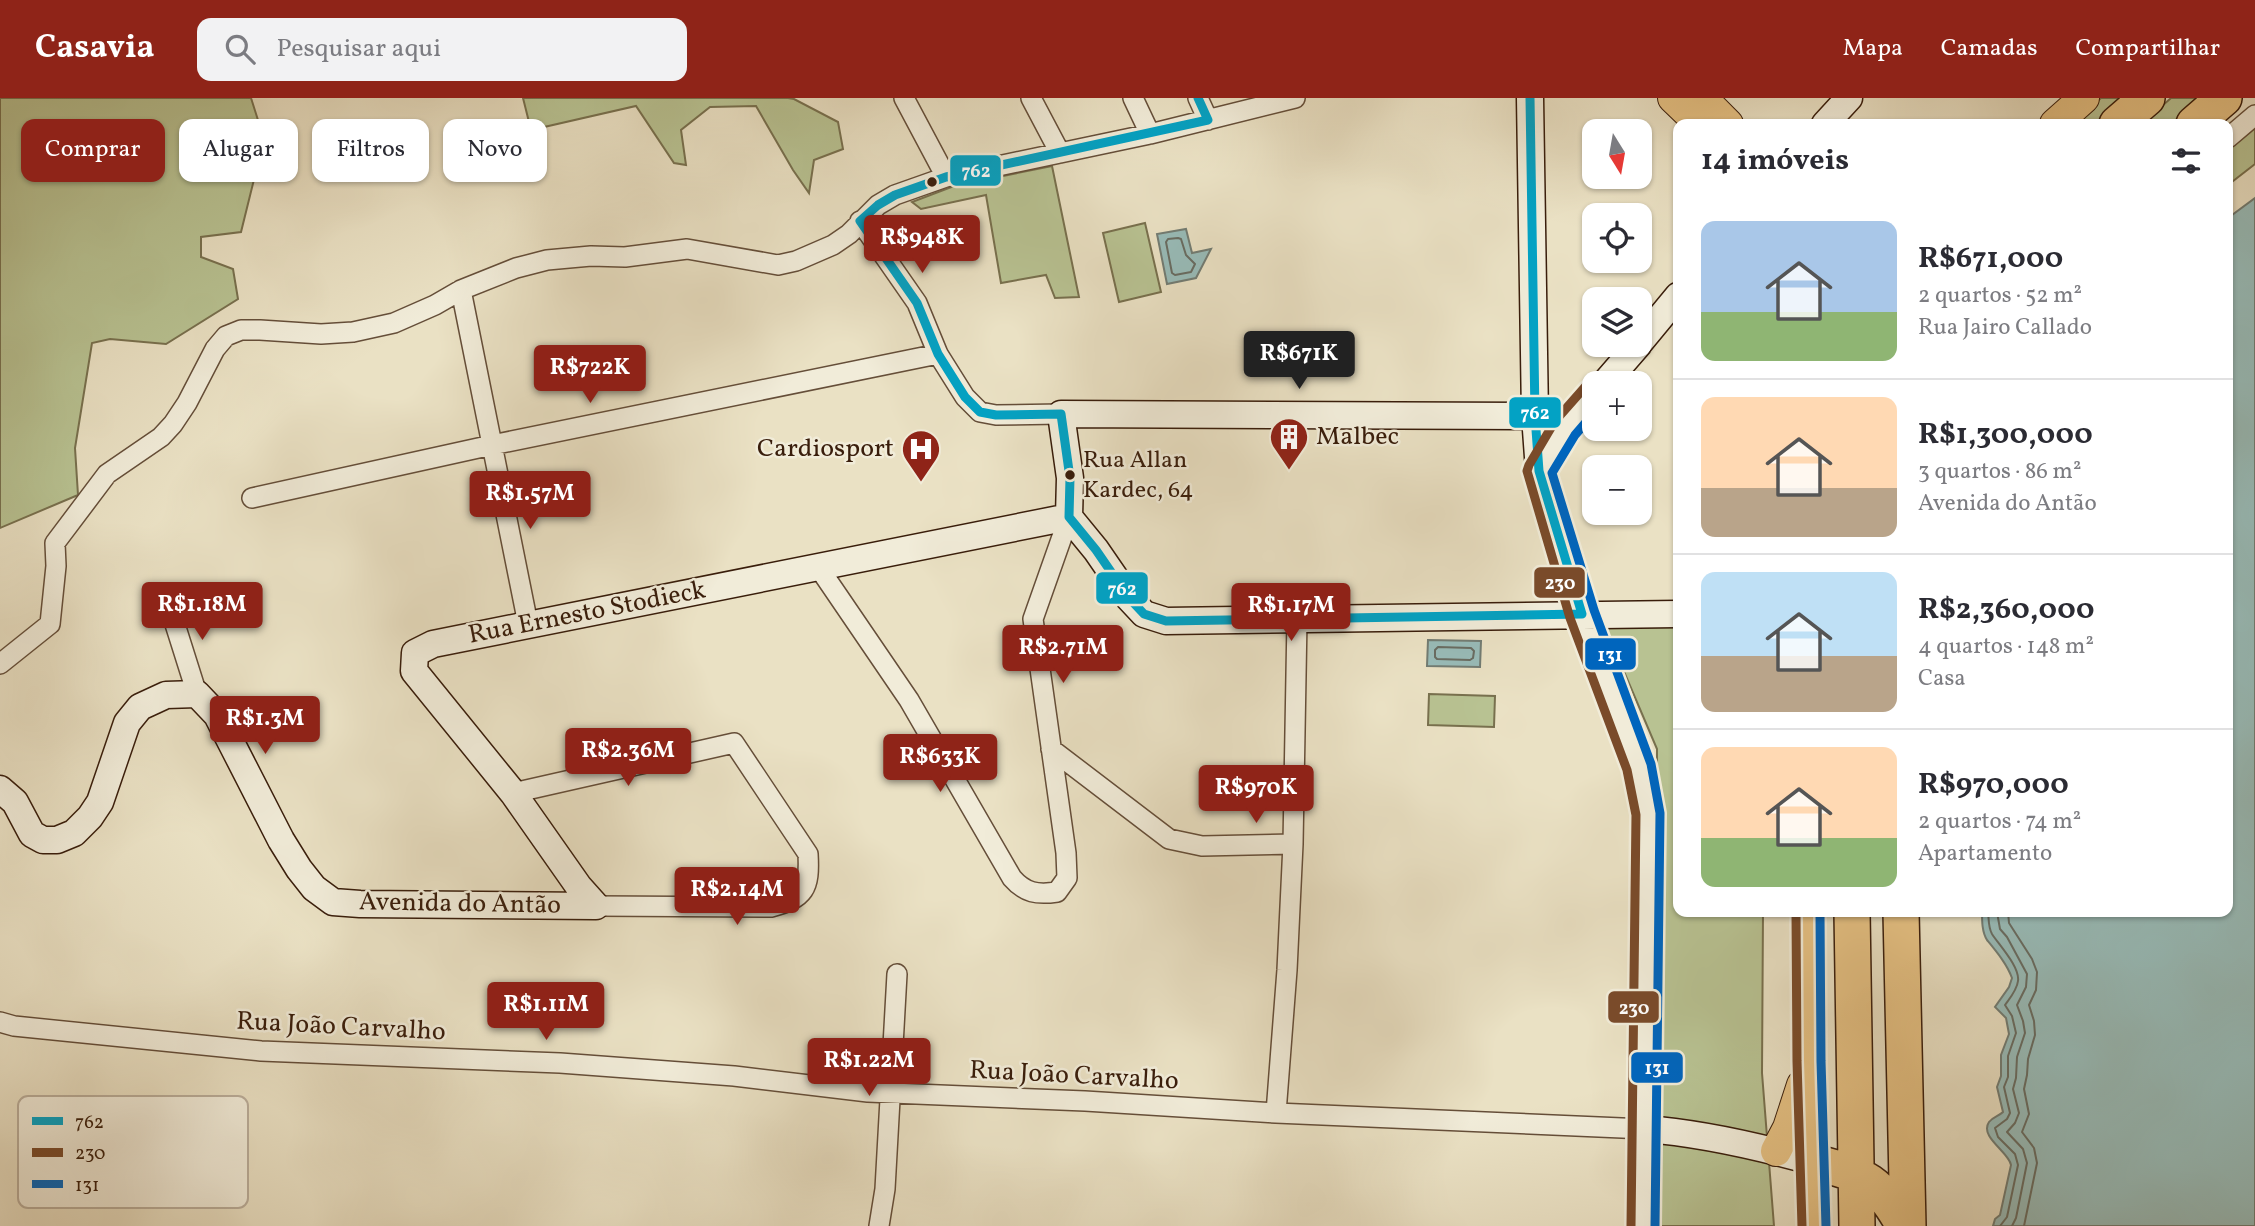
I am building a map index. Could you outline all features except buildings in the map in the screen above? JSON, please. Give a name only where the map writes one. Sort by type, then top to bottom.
[{"type":"highway","points":[[2123,119],[2147,98]]},
{"type":"highway","points":[[2200,119],[2224,98]]},
{"type":"highway","points":[[1852,917],[1857,1226]]},
{"type":"highway","points":[[1901,917],[1906,1226]]},
{"type":"highway","points":[[1811,1161],[1856,1173],[1880,1189],[1906,1226]]},
{"type":"main road","points":[[1673,98],[1695,119]]},
{"type":"main road","points":[[1702,98],[1723,119]]},
{"type":"main road","points":[[2061,119],[2084,98]]},
{"type":"main road","points":[[1808,917],[1814,1226]]},
{"type":"main road","points":[[1776,1152],[1795,1109],[1809,1062]]},
{"type":"street","points":[[904,98],[946,177]]},
{"type":"street","points":[[1031,98],[1060,153]]},
{"type":"street","points":[[1133,98],[1150,134]]},
{"type":"street","points":[[1198,98],[1208,120]]},
{"type":"street","points":[[0,664],[50,624],[56,566],[55,543],[107,474],[161,437],[173,424],[215,349],[226,336],[242,330],[321,334],[394,323],[461,290],[516,268],[547,260],[591,256],[625,257],[687,248],[778,265],[796,261],[833,245],[895,195],[946,177],[1208,120],[1246,104],[1295,98]]},
{"type":"street","points":[[1530,98],[1535,416],[1539,471],[1582,614],[1639,767],[1648,814],[1643,1226]]},
{"type":"street","points":[[1830,119],[1849,98]]},
{"type":"street","points":[[2233,134],[2255,115]]},
{"type":"street","points":[[860,221],[918,303],[937,354],[965,397],[980,412],[996,415],[1535,416]]},
{"type":"street","points":[[461,290],[528,624]]},
{"type":"street","points":[[1652,328],[1673,302]]},
{"type":"street","points":[[252,498],[492,445],[937,354]]},
{"type":"street","points":[[1615,371],[1628,357]]},
{"type":"street","points":[[1539,471],[1565,428],[1582,409]]},
{"type":"street","points":[[819,568],[909,700],[1012,878],[1022,890],[1040,895],[1057,892],[1067,878],[1066,853],[1033,619],[1069,517],[1070,478],[1062,414]]},
{"type":"street","points":[[1069,517],[1129,598],[1144,614],[1166,621],[1673,614]]},
{"type":"street","name":"Rua Ernesto Stodieck","points":[[596,906],[579,887],[513,793],[414,671],[415,653],[433,643],[1069,517]]},
{"type":"street","points":[[0,789],[15,802],[32,834],[43,840],[57,840],[74,833],[90,817],[100,802],[127,723],[139,707],[166,695],[197,694],[168,602]]},
{"type":"street","points":[[1276,1113],[1293,844],[1297,619]]},
{"type":"street","name":"Avenida do Antão","points":[[197,694],[217,716],[281,840],[299,869],[314,888],[333,902],[596,906]]},
{"type":"street","points":[[513,793],[734,743],[808,854],[809,872],[805,886],[796,899],[771,907],[596,906]]},
{"type":"street","points":[[1051,749],[1169,839],[1202,846],[1293,844]]},
{"type":"street","points":[[878,1226],[885,1189],[897,974]]},
{"type":"street","name":"Rua João Carvalho","points":[[0,1022],[14,1026],[261,1051],[573,1064],[734,1076],[889,1093],[1644,1129]]},
{"type":"street","points":[[1644,1129],[1671,1131],[1811,1161]]},
{"type":"green space","points":[[0,98],[251,98],[258,119],[179,119],[179,182],[253,182],[241,232],[201,237],[201,257],[233,269],[238,299],[166,344],[110,339],[92,343],[75,448],[78,495],[0,528]]},
{"type":"green space","points":[[523,98],[788,98],[838,122],[843,149],[814,160],[809,193],[756,106],[710,107],[681,130],[686,165],[674,163],[636,106],[547,126],[547,119],[528,119]]},
{"type":"green space","points":[[2101,98],[2127,98],[2103,119],[2077,119]]},
{"type":"green space","points":[[2171,98],[2205,98],[2181,119],[2148,119]]},
{"type":"green space","points":[[2255,125],[2255,164],[2233,181],[2233,145]]},
{"type":"green space","points":[[1052,166],[1079,297],[1055,298],[1046,275],[1001,283],[986,195],[921,209],[912,202],[954,186]]},
{"type":"green space","points":[[1145,223],[1161,292],[1119,302],[1103,233]]},
{"type":"green space","points":[[1673,626],[1673,917],[1763,917],[1762,1073],[1774,1226],[1657,1226],[1657,749],[1605,627]]},
{"type":"green space","points":[[1429,694],[1495,696],[1494,727],[1428,725]]},
{"type":"water","points":[[2255,198],[2255,1226],[1993,1226],[2000,1215],[2011,1165],[1991,1139],[1987,1128],[1991,1120],[2003,1112],[1997,1087],[2001,1076],[2001,1055],[2009,1034],[2006,1018],[1995,1007],[2012,978],[1985,937],[1982,917],[2233,917],[2233,214]]},
{"type":"water","points":[[1186,229],[1192,253],[1211,249],[1196,278],[1167,284],[1157,234]]},
{"type":"water","points":[[1428,640],[1481,641],[1480,667],[1427,666]]},
{"type":"transit line","name":"762","points":[[1198,98],[1208,120],[946,177],[895,195],[878,205],[860,221],[917,303],[938,354],[965,397],[980,412],[996,415],[1061,414],[1070,478],[1069,517],[1129,598],[1144,614],[1166,621],[1582,614],[1539,471],[1535,416],[1530,98]]},
{"type":"transit line","name":"230","points":[[1582,390],[1555,421],[1527,471],[1570,618],[1627,770],[1636,815],[1631,1226]]},
{"type":"transit line","name":"131","points":[[1582,427],[1552,473],[1594,610],[1651,764],[1660,813],[1655,1226]]},
{"type":"transit line","name":"230","points":[[1796,917],[1802,1226]]},
{"type":"transit line","name":"131","points":[[1820,917],[1826,1226]]},
{"type":"place","name":"Malbec","points":[[1289,471]]},
{"type":"place","name":"Rua Allan Kardec, 64","points":[[1070,475]]},
{"type":"place","name":"Cardiosport","points":[[921,483]]}]
